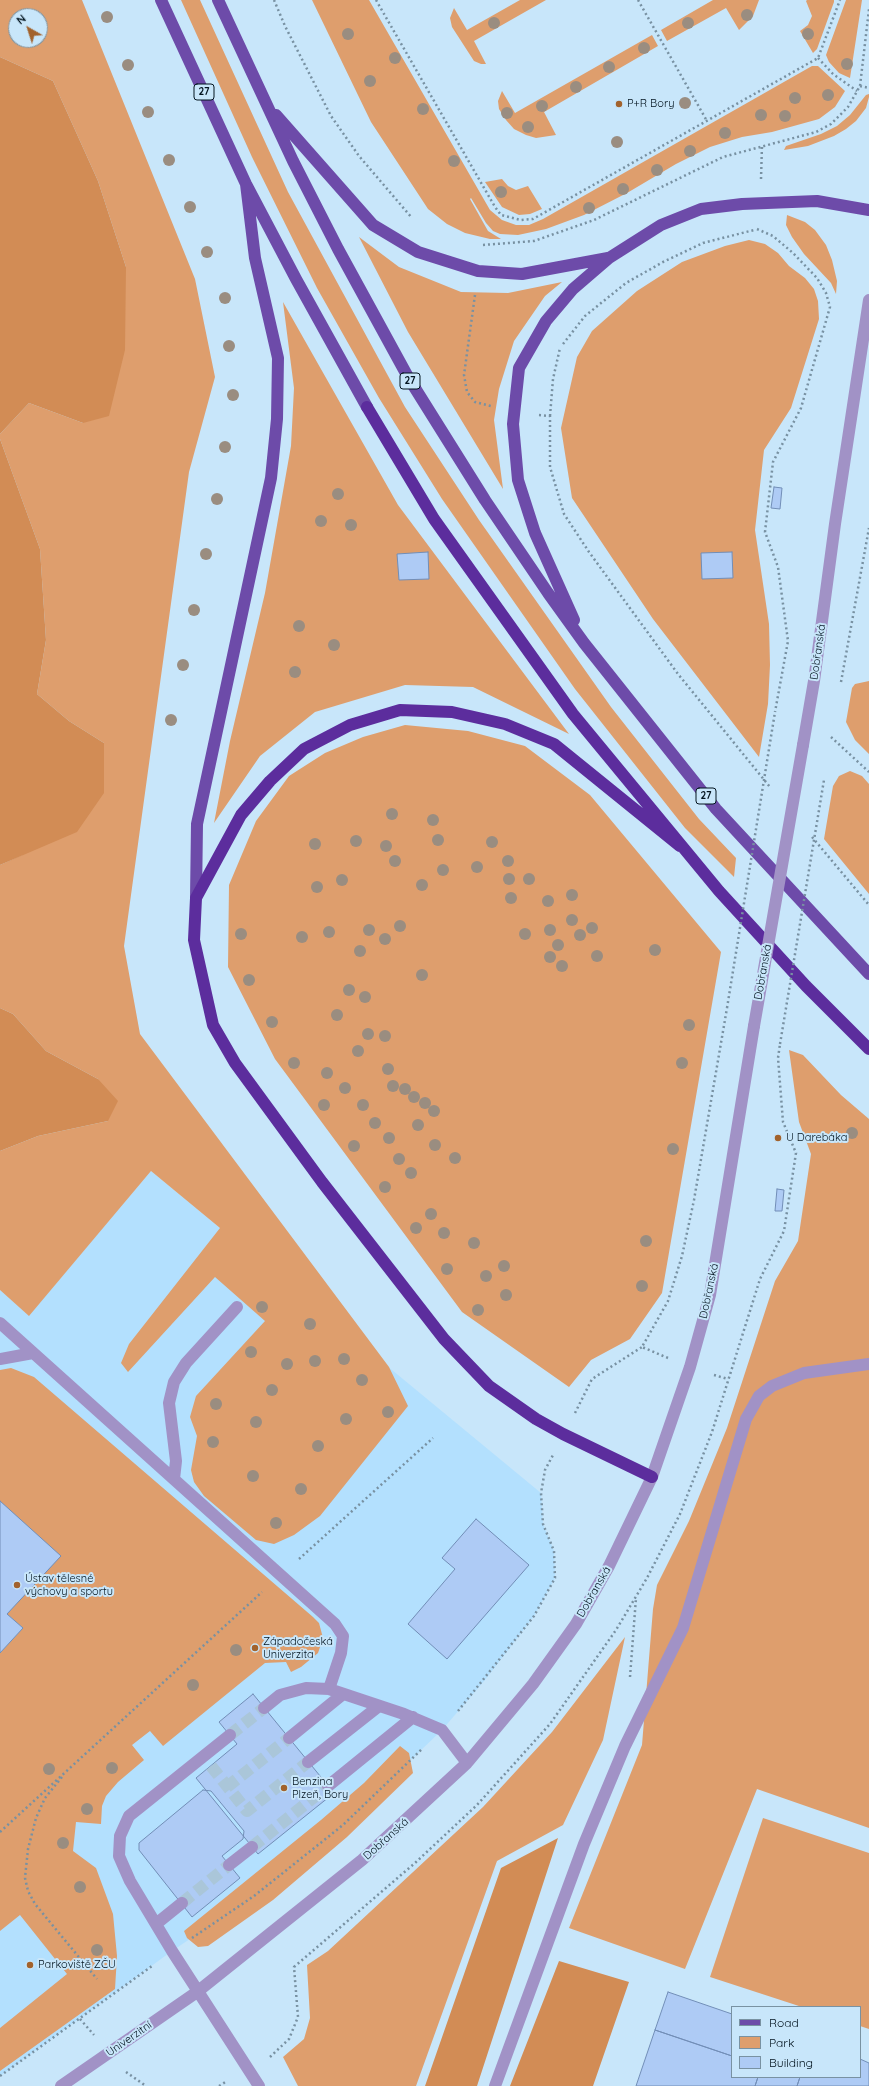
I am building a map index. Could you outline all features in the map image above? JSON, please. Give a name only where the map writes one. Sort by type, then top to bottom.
[{"type":"highway","name":"27","points":[[367,407],[434,519],[573,714],[719,892],[806,986],[869,1049]]},
{"type":"highway","points":[[652,1477],[563,1434],[536,1419],[489,1386],[444,1339],[322,1182],[236,1063],[214,1025],[194,940],[196,898],[241,815],[270,781],[304,749],[350,725],[400,710],[452,712],[505,724],[554,744],[680,846]]},
{"type":"main road","name":"27","points":[[161,0],[246,184],[296,279],[367,407]]},
{"type":"main road","name":"27","points":[[218,0],[265,102],[338,249],[408,377],[485,500],[548,593],[584,642],[716,809],[869,974]]},
{"type":"main road","points":[[265,102],[373,226],[418,252],[478,271],[522,274],[609,258]]},
{"type":"main road","points":[[196,898],[197,824],[271,478],[277,419],[278,358],[255,258],[246,184]]},
{"type":"main road","points":[[584,642],[535,533],[518,480],[513,424],[519,368],[546,321],[573,289],[609,258],[661,225],[700,209],[759,203],[817,201],[869,210]]},
{"type":"street","name":"Dobřanská","points":[[197,1992],[362,1860],[467,1763],[533,1684],[576,1624],[609,1566],[652,1477],[690,1367],[710,1295],[754,1026],[814,681],[835,524],[869,300]]},
{"type":"street","points":[[174,1479],[176,1461],[169,1403],[174,1382],[186,1363],[237,1307]]},
{"type":"street","points":[[0,1323],[335,1624],[343,1636],[341,1653],[329,1689]]},
{"type":"street","points":[[0,1359],[33,1353]]},
{"type":"street","points":[[495,2086],[584,1844],[626,1746],[683,1628],[746,1419],[759,1396],[772,1386],[804,1373],[869,1364]]},
{"type":"street","points":[[264,1708],[280,1695],[306,1688],[329,1689],[413,1718],[442,1730],[467,1763]]},
{"type":"street","points":[[289,1738],[343,1694]]},
{"type":"street","points":[[308,1762],[379,1706]]},
{"type":"street","points":[[328,1786],[413,1718]]},
{"type":"street","points":[[230,1735],[207,1761],[129,1816],[120,1836],[119,1856],[130,1881],[172,1951],[259,2086]]},
{"type":"street","points":[[229,1865],[252,1847]]},
{"type":"street","points":[[156,1924],[182,1903]]},
{"type":"street","name":"Univerzitní","points":[[61,2086],[197,1992]]},
{"type":"path","points":[[274,0],[285,26],[331,116],[359,156],[412,219]]},
{"type":"path","points":[[376,0],[495,207],[502,215],[521,220],[533,219],[818,58],[840,0]]},
{"type":"path","points":[[638,0],[707,121]]},
{"type":"path","points":[[550,416],[514,412],[475,402],[467,392],[464,375],[480,245],[534,241],[594,220],[723,157],[762,145],[816,132],[831,124],[848,107],[860,86],[869,9]]},
{"type":"path","points":[[818,58],[833,74],[857,91]]},
{"type":"path","points":[[860,86],[869,88]]},
{"type":"path","points":[[757,229],[762,145]]},
{"type":"path","points":[[0,2076],[172,1951],[254,1896],[343,1825],[442,1730],[485,1680],[534,1616],[555,1578],[554,1551],[543,1524],[541,1493],[545,1470],[592,1379],[642,1347],[668,1301],[682,1256],[694,1200],[727,1008],[775,712],[788,641],[778,567],[765,532],[773,462],[801,408],[830,307],[826,293],[812,273],[793,253],[773,236],[757,229],[702,243],[663,262],[626,283],[585,316],[561,347],[553,379],[550,416],[550,467],[564,514],[589,552],[678,674],[773,790]]},
{"type":"path","points":[[840,684],[869,528]]},
{"type":"path","points":[[830,745],[832,730]]},
{"type":"path","points":[[831,737],[869,772]]},
{"type":"path","points":[[780,1044],[825,775]]},
{"type":"path","points":[[808,833],[869,905]]},
{"type":"path","points":[[642,1347],[690,1367],[728,1379]]},
{"type":"path","points":[[0,1832],[433,1438]]},
{"type":"path","points":[[630,1684],[636,1598]]},
{"type":"path","points":[[68,1770],[46,1798],[36,1818],[28,1849],[25,1878],[28,1891],[35,1904],[97,1979]]},
{"type":"shaded area","points":[[0,57],[53,81],[98,181],[126,267],[125,350],[109,416],[83,423],[29,403],[0,434]]},
{"type":"shaded area","points":[[0,439],[40,549],[46,640],[37,694],[69,721],[104,743],[104,793],[77,832],[0,865]]},
{"type":"shaded area","points":[[0,1008],[13,1014],[46,1051],[98,1079],[118,1101],[108,1121],[38,1136],[0,1151]]},
{"type":"shaded area","name":"Západočeská Univerzita","points":[[151,1171],[541,1493],[543,1524],[554,1551],[555,1578],[534,1616],[485,1680],[442,1730],[343,1825],[254,1896],[172,1951],[0,2076],[0,1290],[29,1315]]},
{"type":"shaded area","points":[[558,1838],[477,2086],[425,2086],[501,1868]]},
{"type":"shaded area","points":[[559,1961],[629,1982],[593,2086],[510,2086]]},
{"type":"green space","points":[[0,0],[82,0],[195,279],[215,377],[189,472],[124,946],[140,1034],[389,1367],[408,1406],[320,1516],[294,1535],[274,1544],[256,1540],[204,1496],[194,1482],[191,1470],[197,1436],[190,1417],[196,1396],[265,1321],[215,1277],[128,1372],[121,1363],[129,1344],[220,1228],[151,1171],[29,1316],[0,1290],[0,1151],[38,1136],[108,1121],[98,1079],[46,1051],[13,1014],[0,1008],[0,865],[22,855],[104,743],[69,721],[37,694],[46,640],[40,549],[0,439],[0,434],[29,403],[83,423],[126,267],[98,181],[53,81],[0,57]]},
{"type":"green space","points":[[181,0],[200,0],[288,192],[405,407],[479,520],[611,707],[699,819],[736,858],[734,877],[685,828],[575,689],[442,499],[379,398],[317,288],[252,157]]},
{"type":"green space","points":[[312,0],[369,0],[490,210],[502,220],[516,225],[529,225],[543,219],[812,66],[818,66],[845,91],[835,107],[819,119],[772,132],[742,137],[710,147],[584,215],[546,229],[518,235],[500,234],[493,231],[486,223],[471,198],[470,199],[488,231],[501,239],[490,239],[465,233],[447,224],[428,209],[371,122]]},
{"type":"green space","points":[[520,0],[546,0],[474,41],[486,64],[481,64],[474,61],[452,27],[450,18],[454,8],[467,30]]},
{"type":"green space","points":[[713,0],[759,0],[753,16],[739,30],[726,8],[667,41],[661,30]]},
{"type":"green space","points":[[834,0],[817,49],[813,53],[800,31],[808,25],[812,16],[806,1]]},
{"type":"green space","points":[[846,0],[862,0],[850,78],[839,73],[829,62],[826,55]]},
{"type":"green space","points":[[652,35],[658,46],[544,112],[556,135],[536,138],[526,135],[514,129],[499,109],[498,101],[502,91],[515,113]]},
{"type":"green space","points":[[869,94],[866,108],[856,121],[846,129],[834,136],[808,146],[784,150],[786,146],[821,134],[837,126],[850,115],[866,95]]},
{"type":"green space","points":[[502,179],[508,186],[516,190],[528,186],[542,209],[530,214],[519,215],[502,207],[485,182]]},
{"type":"green space","points":[[787,215],[805,222],[815,230],[826,245],[832,260],[837,281],[836,294],[831,283],[804,254],[792,237],[786,225]]},
{"type":"green space","points":[[359,237],[399,267],[461,292],[508,293],[562,282],[545,296],[514,341],[499,389],[494,420],[503,489],[408,332]]},
{"type":"green space","points":[[749,240],[765,244],[778,253],[789,266],[805,278],[814,289],[818,301],[819,319],[791,408],[764,450],[755,530],[769,624],[770,665],[768,704],[759,757],[653,619],[572,498],[561,428],[577,357],[592,331],[637,291],[682,262],[725,246]]},
{"type":"green space","points":[[283,302],[398,505],[569,734],[473,687],[405,685],[315,712],[260,756],[214,823],[230,741],[265,593],[291,446],[294,388]]},
{"type":"green space","points":[[869,681],[869,754],[855,740],[846,722],[852,688],[855,684]]},
{"type":"green space","points":[[405,725],[468,731],[525,746],[590,795],[721,952],[662,1293],[630,1339],[591,1360],[569,1387],[462,1312],[275,1059],[228,967],[229,885],[256,821],[289,776],[325,753],[363,737]]},
{"type":"green space","points":[[850,771],[862,776],[869,784],[869,894],[824,839],[833,786],[839,776]]},
{"type":"green space","points":[[789,1050],[803,1055],[841,1095],[869,1119],[869,1828],[757,1789],[685,1969],[569,1928],[642,1745],[653,1609],[657,1585],[689,1521],[727,1428],[775,1281],[798,1241],[811,1154],[799,1122]]},
{"type":"green space","points":[[11,1368],[34,1377],[313,1617],[319,1623],[323,1638],[318,1653],[301,1667],[291,1672],[286,1662],[265,1663],[163,1746],[150,1731],[132,1745],[144,1760],[118,1782],[106,1796],[102,1806],[101,1824],[76,1822],[73,1851],[96,1868],[113,1914],[117,1956],[115,1989],[0,2071],[0,2028],[67,1974],[20,1915],[0,1931],[0,1653],[23,1628],[7,1614],[60,1556],[0,1501],[0,1370]]},
{"type":"green space","points":[[625,1637],[603,1740],[563,1825],[497,1861],[416,2086],[298,2086],[283,2057],[304,2039],[310,2018],[307,1965],[328,1951],[483,1807],[552,1732]]},
{"type":"green space","points":[[400,1746],[409,1753],[413,1773],[347,1837],[273,1900],[208,1946],[198,1947],[187,1938],[184,1931],[321,1820],[364,1783]]},
{"type":"green space","points":[[763,1818],[869,1853],[869,2029],[861,2026],[861,2006],[799,2006],[710,1977]]},
{"type":"building","points":[[774,487],[782,488],[780,509],[771,508]]},
{"type":"building","points":[[428,552],[429,579],[399,580],[397,554]]},
{"type":"building","points":[[732,552],[733,578],[702,579],[701,553]]},
{"type":"building","points":[[777,1189],[784,1190],[782,1211],[775,1211]]},
{"type":"building","name":"Ústav tělesné výchovy a sportu","points":[[0,1501],[61,1556],[7,1614],[23,1628],[0,1653]]},
{"type":"building","points":[[476,1519],[529,1565],[447,1659],[408,1624],[455,1569],[442,1558]]},
{"type":"building","points":[[253,1694],[334,1793],[258,1854],[196,1778],[237,1744],[219,1722]]},
{"type":"building","points":[[203,1790],[211,1791],[244,1831],[243,1839],[222,1856],[240,1878],[192,1917],[139,1850],[139,1843]]},
{"type":"building","points":[[668,1992],[731,2014],[731,2056],[655,2030]]},
{"type":"building","points":[[655,2030],[731,2056],[731,2078],[758,2078],[755,2086],[636,2086]]},
{"type":"building","points":[[861,2059],[869,2063],[869,2086],[797,2086],[800,2078],[861,2078]]},
{"type":"building","points":[[758,2078],[800,2078],[797,2086],[755,2086]]},
{"type":"tunnel","points":[[230,1735],[264,1708]]},
{"type":"tunnel","points":[[227,1787],[289,1738]]},
{"type":"tunnel","points":[[211,1766],[247,1811],[308,1762]]},
{"type":"tunnel","points":[[252,1847],[328,1786]]},
{"type":"tunnel","points":[[182,1903],[229,1865]]},
{"type":"place","name":"P+R Bory","points":[[619,104]]},
{"type":"place","name":"U Darebáka","points":[[778,1138]]},
{"type":"place","name":"Ústav tělesné výchovy a sportu","points":[[17,1585]]},
{"type":"place","name":"Západočeská Univerzita","points":[[255,1648]]},
{"type":"place","name":"Benzina Plzeň, Bory","points":[[284,1788]]},
{"type":"place","name":"Parkoviště ZČU","points":[[30,1965]]}]
